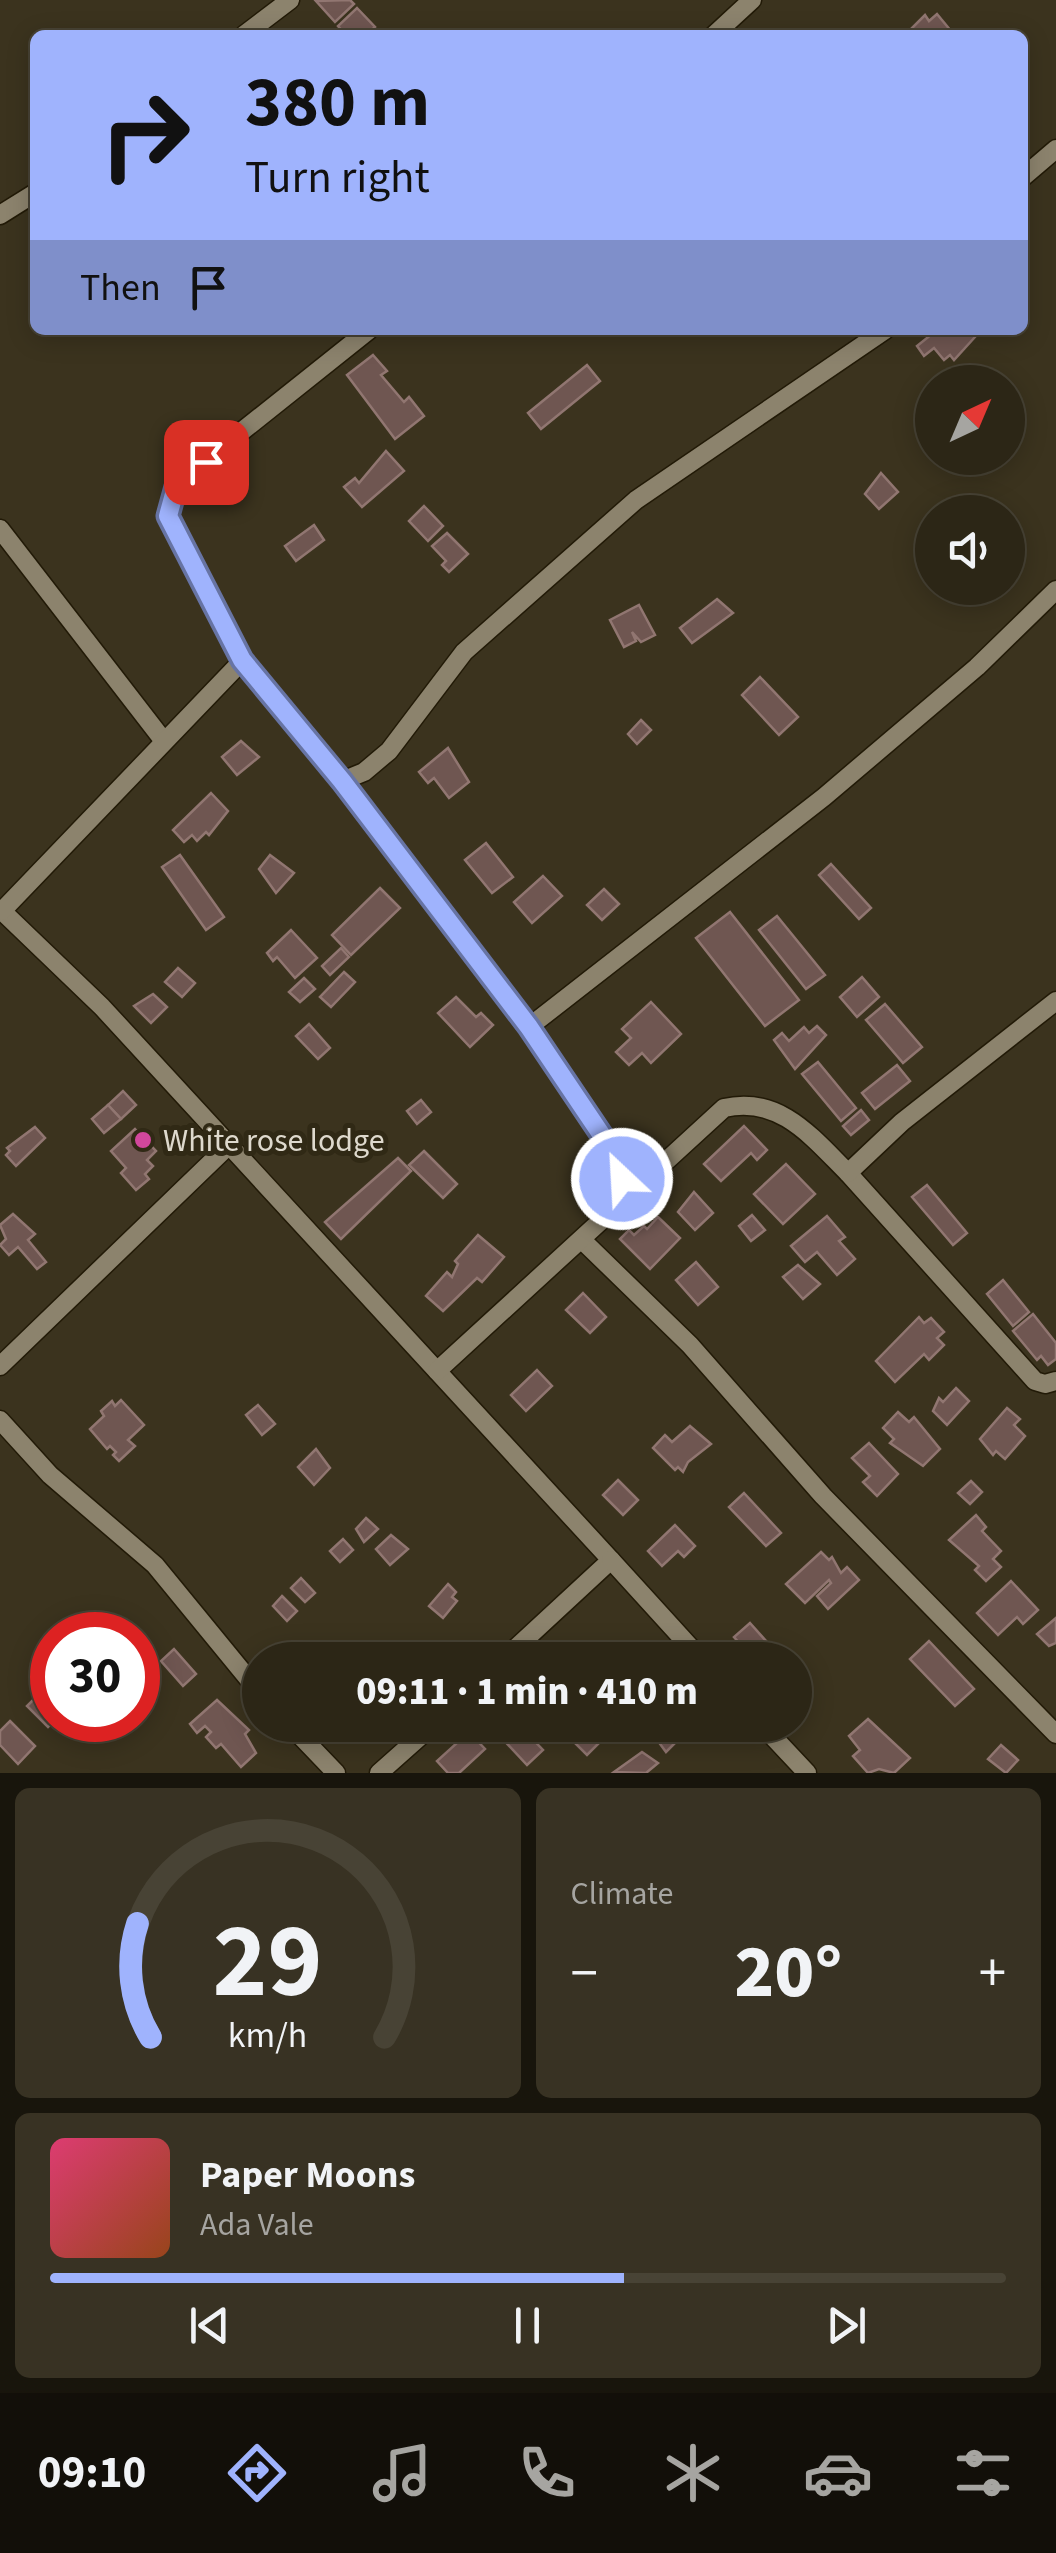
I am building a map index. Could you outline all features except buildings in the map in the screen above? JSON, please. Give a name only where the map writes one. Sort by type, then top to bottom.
[{"type":"street","points":[[251,30],[290,0]]},
{"type":"street","points":[[719,30],[752,0]]},
{"type":"street","points":[[1028,173],[1056,149]]},
{"type":"street","points":[[0,215],[30,195]]},
{"type":"street","points":[[364,335],[177,483],[168,502],[168,516],[242,660],[342,781],[529,1027],[620,1170],[622,1179],[611,1213]]},
{"type":"street","points":[[342,781],[364,772],[389,751],[464,652],[636,500],[878,335]]},
{"type":"street","points":[[0,529],[163,740]]},
{"type":"street","points":[[529,1027],[824,797],[977,667],[1056,590]]},
{"type":"street","points":[[242,660],[1,910],[102,1007],[686,1642]]},
{"type":"street","points":[[848,1173],[902,1122],[1056,1001]]},
{"type":"street","points":[[437,1371],[542,1270],[611,1213],[704,1122],[724,1108],[744,1103],[779,1111],[848,1173],[1036,1381],[1056,1381]]},
{"type":"street","points":[[0,1366],[228,1146]]},
{"type":"street","points":[[582,1240],[690,1344],[823,1496],[1056,1734]]},
{"type":"street","points":[[0,1420],[50,1474],[155,1564],[242,1671]]},
{"type":"street","points":[[522,1642],[611,1560]]},
{"type":"street","points":[[306,1742],[336,1773]]},
{"type":"street","points":[[379,1773],[414,1742]]},
{"type":"street","points":[[778,1742],[807,1773]]},
{"type":"place","name":"White rose lodge","points":[[143,1140]]},
{"type":"route","points":[[206,462],[177,483],[168,502],[168,516],[242,660],[342,781],[529,1027],[609,1146],[622,1179]]}]
